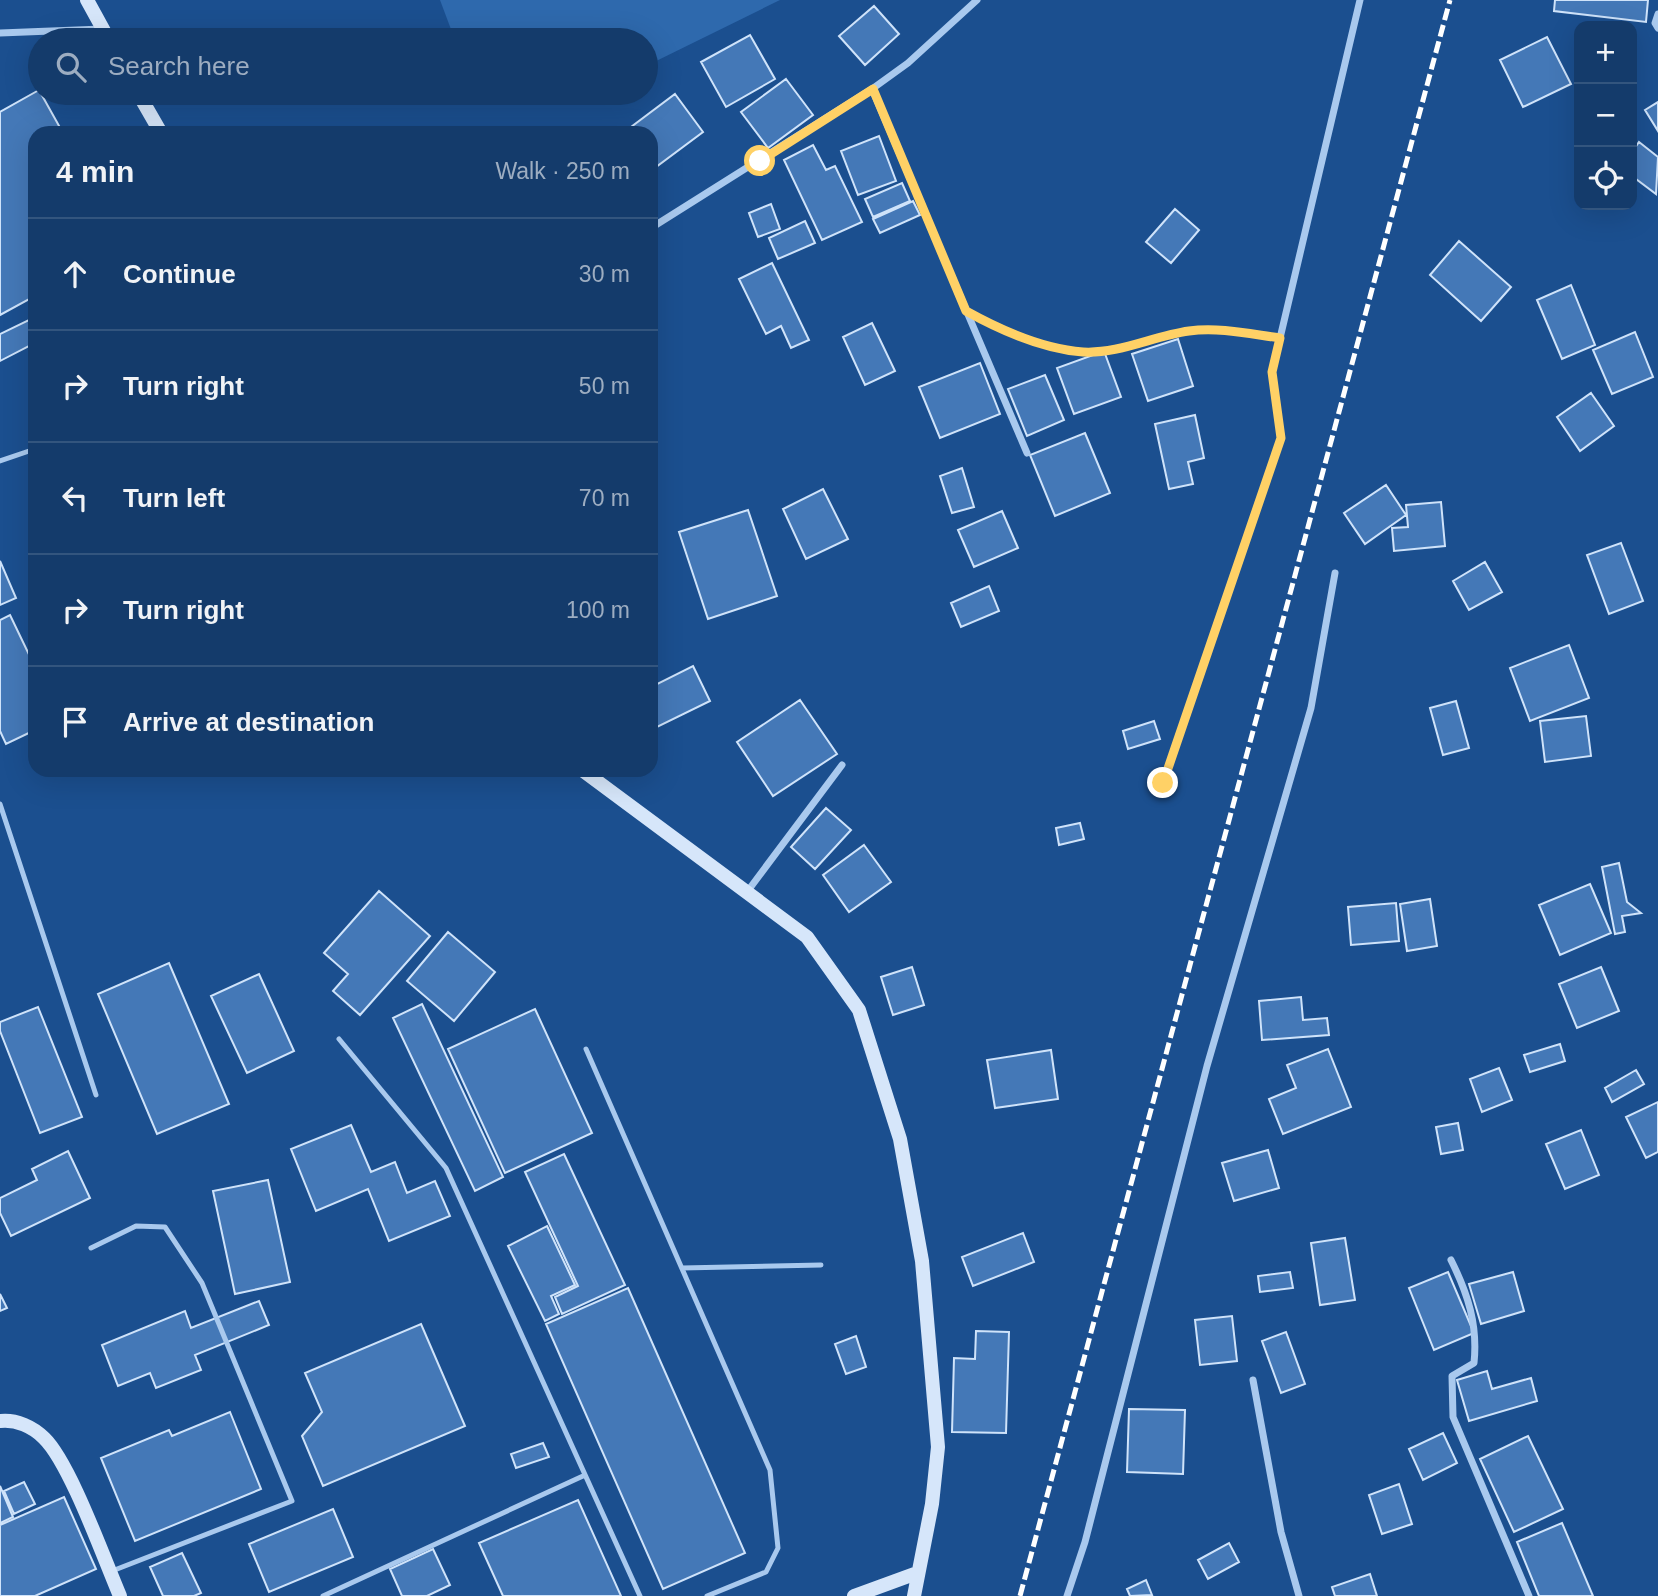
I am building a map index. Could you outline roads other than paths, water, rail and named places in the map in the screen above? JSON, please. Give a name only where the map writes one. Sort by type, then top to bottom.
[{"type":"main road","points":[[87,0],[102,28]]},
{"type":"main road","points":[[145,105],[157,126]]},
{"type":"main road","points":[[591,777],[807,937],[859,1010],[901,1139],[922,1261],[938,1447],[932,1504],[914,1596]]},
{"type":"main road","points":[[0,1421],[25,1424],[46,1439],[67,1474],[120,1596]]},
{"type":"main road","points":[[854,1596],[918,1573]]},
{"type":"street","points":[[658,224],[873,89],[908,63],[977,0]]},
{"type":"street","points":[[1163,783],[1281,438],[1272,372],[1360,0]]},
{"type":"street","points":[[1658,14],[1655,23],[1658,28]]},
{"type":"street","points":[[0,33],[28,34]]},
{"type":"street","points":[[873,89],[1027,453]]},
{"type":"street","points":[[966,311],[995,327],[1053,348],[1086,352],[1129,347],[1189,331],[1234,331],[1280,338]]},
{"type":"street","points":[[1067,1596],[1085,1542],[1207,1066],[1311,708],[1335,573]]},
{"type":"street","points":[[747,892],[842,765]]},
{"type":"street","points":[[1451,1260],[1466,1288],[1476,1346],[1474,1363],[1451,1376],[1453,1417],[1529,1596]]},
{"type":"street","points":[[1253,1380],[1281,1532],[1299,1596]]},
{"type":"lane","points":[[0,461],[28,451]]},
{"type":"lane","points":[[0,804],[96,1095]]},
{"type":"lane","points":[[339,1040],[446,1168],[583,1476],[640,1596]]},
{"type":"lane","points":[[586,1049],[770,1470],[778,1548],[766,1572],[707,1596]]},
{"type":"lane","points":[[90,1248],[136,1227],[165,1227],[202,1283],[292,1501],[109,1572]]},
{"type":"lane","points":[[682,1268],[821,1265]]},
{"type":"lane","points":[[323,1596],[583,1476]]},
{"type":"railway","points":[[1020,1596],[1450,0]]}]
